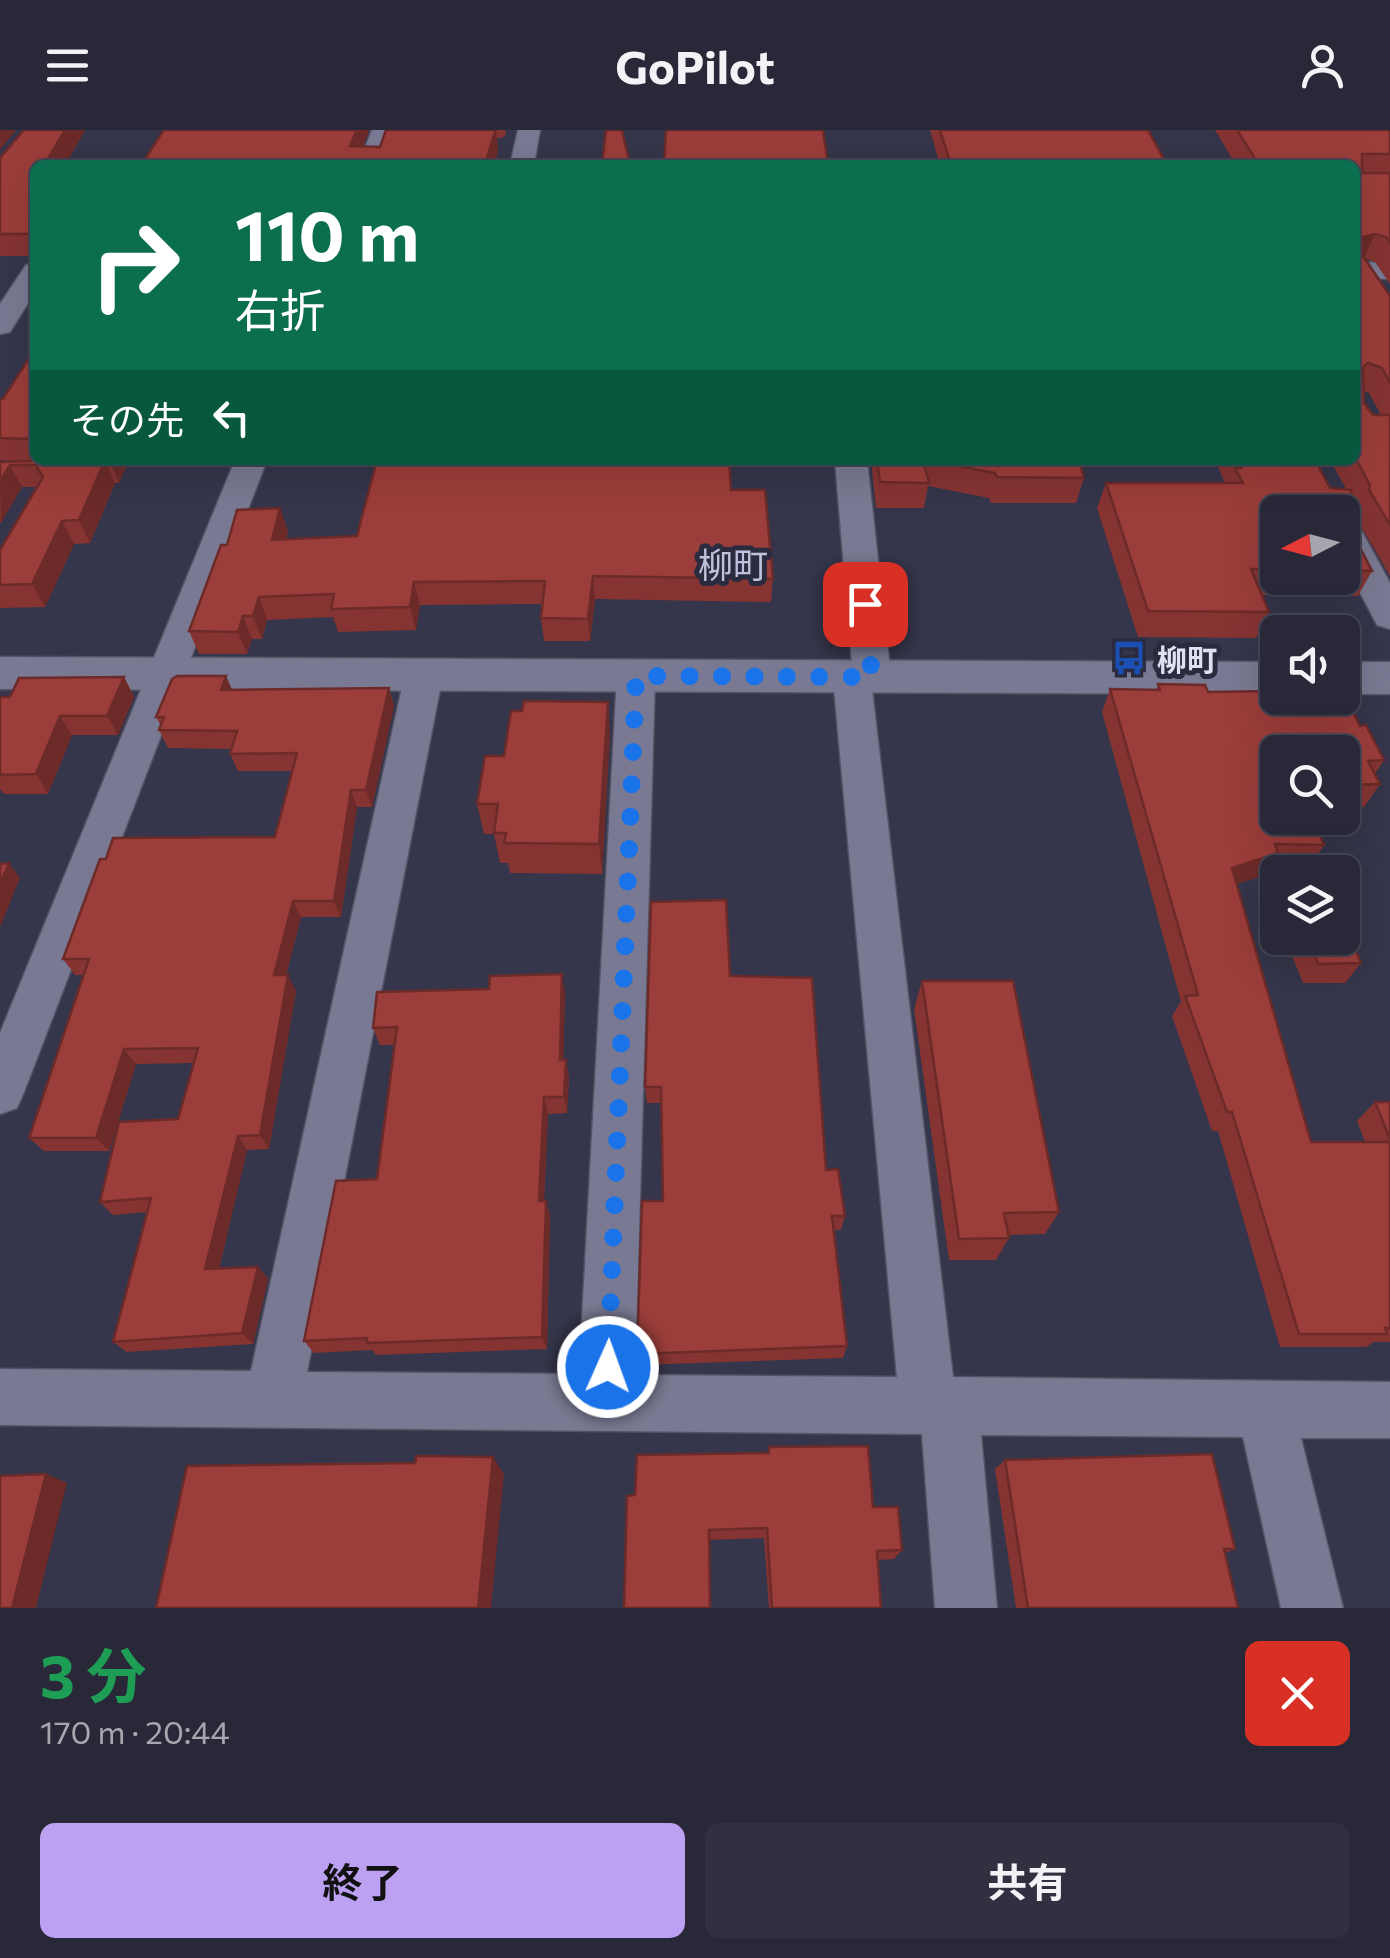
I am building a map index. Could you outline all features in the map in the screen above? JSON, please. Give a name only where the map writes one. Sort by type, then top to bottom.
[{"type":"street","points":[[372,160],[383,130]]},
{"type":"street","points":[[523,160],[529,130]]},
{"type":"street","points":[[0,264],[30,267]]},
{"type":"street","points":[[1369,270],[1381,298]]},
{"type":"street","points":[[0,326],[30,275]]},
{"type":"street","points":[[0,1092],[249,465]]},
{"type":"street","points":[[851,465],[862,677],[939,1408],[966,1608]]},
{"type":"street","points":[[1360,558],[1390,617]]},
{"type":"street","points":[[0,673],[1260,678]]},
{"type":"street","points":[[272,1400],[424,674]]},
{"type":"street","points":[[606,1405],[636,676]]},
{"type":"street","points":[[1360,678],[1390,678]]},
{"type":"street","points":[[0,1397],[1390,1410]]},
{"type":"street","points":[[1265,1408],[1312,1608]]},
{"type":"building","points":[[24,130],[65,130],[47,160],[30,160],[30,234],[0,234],[0,158]]},
{"type":"building","points":[[164,130],[357,130],[350,146],[380,147],[386,130],[495,130],[486,160],[144,160]]},
{"type":"building","points":[[606,130],[622,130],[629,160],[603,160]]},
{"type":"building","points":[[666,130],[823,130],[827,160],[664,160]]},
{"type":"building","points":[[940,130],[1148,130],[1164,160],[949,160]]},
{"type":"building","points":[[1237,130],[1390,130],[1390,154],[1362,154],[1362,173],[1390,173],[1390,243],[1386,237],[1375,234],[1363,237],[1363,256],[1390,296],[1390,383],[1382,368],[1368,363],[1363,367],[1364,403],[1373,415],[1390,415],[1390,525],[1359,465],[1360,160],[1256,160]]},
{"type":"building","points":[[30,357],[30,439],[0,438],[3,399]]},
{"type":"building","points":[[30,461],[30,465],[10,465],[0,481],[0,462]]},
{"type":"building","points":[[36,465],[103,465],[79,520],[62,521],[32,584],[0,585],[0,550],[43,477]]},
{"type":"building","points":[[376,465],[729,465],[731,490],[765,490],[773,579],[593,576],[588,619],[541,618],[545,581],[414,582],[410,607],[331,609],[334,594],[259,597],[253,616],[243,616],[238,632],[189,631],[221,545],[227,545],[237,510],[280,508],[272,540],[357,536]]},
{"type":"building","points":[[878,465],[924,465],[929,483],[880,482]]},
{"type":"building","points":[[954,465],[1080,465],[1084,478],[997,477],[995,473]]},
{"type":"building","points":[[1318,465],[1330,488],[1351,490],[1351,495],[1260,495],[1260,569],[1251,569],[1269,612],[1148,611],[1106,483],[1243,483],[1235,468]]},
{"type":"building","points":[[1360,548],[1372,571],[1360,571]]},
{"type":"building","points":[[226,676],[221,690],[389,688],[366,790],[351,790],[334,901],[293,901],[274,975],[288,975],[260,1135],[238,1136],[205,1269],[258,1267],[242,1333],[113,1342],[151,1198],[100,1202],[119,1122],[178,1119],[198,1048],[124,1049],[96,1138],[29,1138],[89,959],[63,959],[100,859],[106,859],[113,838],[275,837],[297,753],[230,754],[237,731],[159,730],[164,717],[156,717],[172,679]]},
{"type":"building","points":[[124,677],[107,716],[60,716],[36,774],[0,775],[0,697],[10,697],[19,678]]},
{"type":"building","points":[[1158,684],[1205,685],[1208,692],[1260,691],[1260,715],[1354,715],[1360,726],[1366,725],[1384,760],[1368,761],[1380,784],[1360,785],[1360,735],[1260,735],[1260,835],[1320,835],[1324,845],[1275,844],[1278,853],[1260,855],[1260,859],[1232,868],[1311,1142],[1390,1142],[1387,1334],[1299,1334],[1232,1112],[1227,1112],[1185,996],[1198,995],[1110,689],[1160,690]]},
{"type":"building","points":[[524,701],[608,702],[599,844],[504,843],[506,833],[494,833],[498,804],[477,804],[485,756],[504,756],[511,711],[522,711]]},
{"type":"building","points":[[9,863],[0,884],[0,864]]},
{"type":"building","points":[[726,900],[730,976],[812,978],[826,1170],[838,1169],[845,1216],[832,1216],[847,1346],[637,1354],[642,1201],[663,1201],[661,1087],[645,1087],[651,902]]},
{"type":"building","points":[[1315,955],[1358,955],[1361,963],[1318,964]]},
{"type":"building","points":[[562,974],[560,1060],[566,1060],[564,1097],[544,1097],[539,1201],[546,1201],[542,1337],[367,1343],[367,1338],[304,1341],[336,1181],[377,1179],[397,1027],[373,1028],[377,992],[489,989],[490,976]]},
{"type":"building","points":[[922,981],[1013,981],[1059,1212],[1004,1213],[1009,1238],[959,1239]]},
{"type":"building","points":[[1375,1102],[1390,1102],[1390,1139]]},
{"type":"building","points":[[868,1446],[873,1507],[898,1507],[902,1550],[877,1551],[881,1608],[772,1608],[767,1528],[709,1530],[710,1608],[624,1608],[627,1496],[635,1495],[637,1455],[769,1453],[769,1447]]},
{"type":"building","points":[[1212,1454],[1235,1549],[1224,1549],[1238,1608],[1028,1608],[1005,1460]]},
{"type":"building","points":[[416,1456],[493,1457],[478,1608],[156,1608],[187,1466],[415,1463]]},
{"type":"building","points":[[46,1474],[12,1608],[0,1608],[0,1476]]},
{"type":"place","name":"柳町","points":[[1129,658]]},
{"type":"district","name":"柳町","points":[[733,563]]},
{"type":"route","points":[[608,1367],[636,676],[872,677],[865,604]]}]
